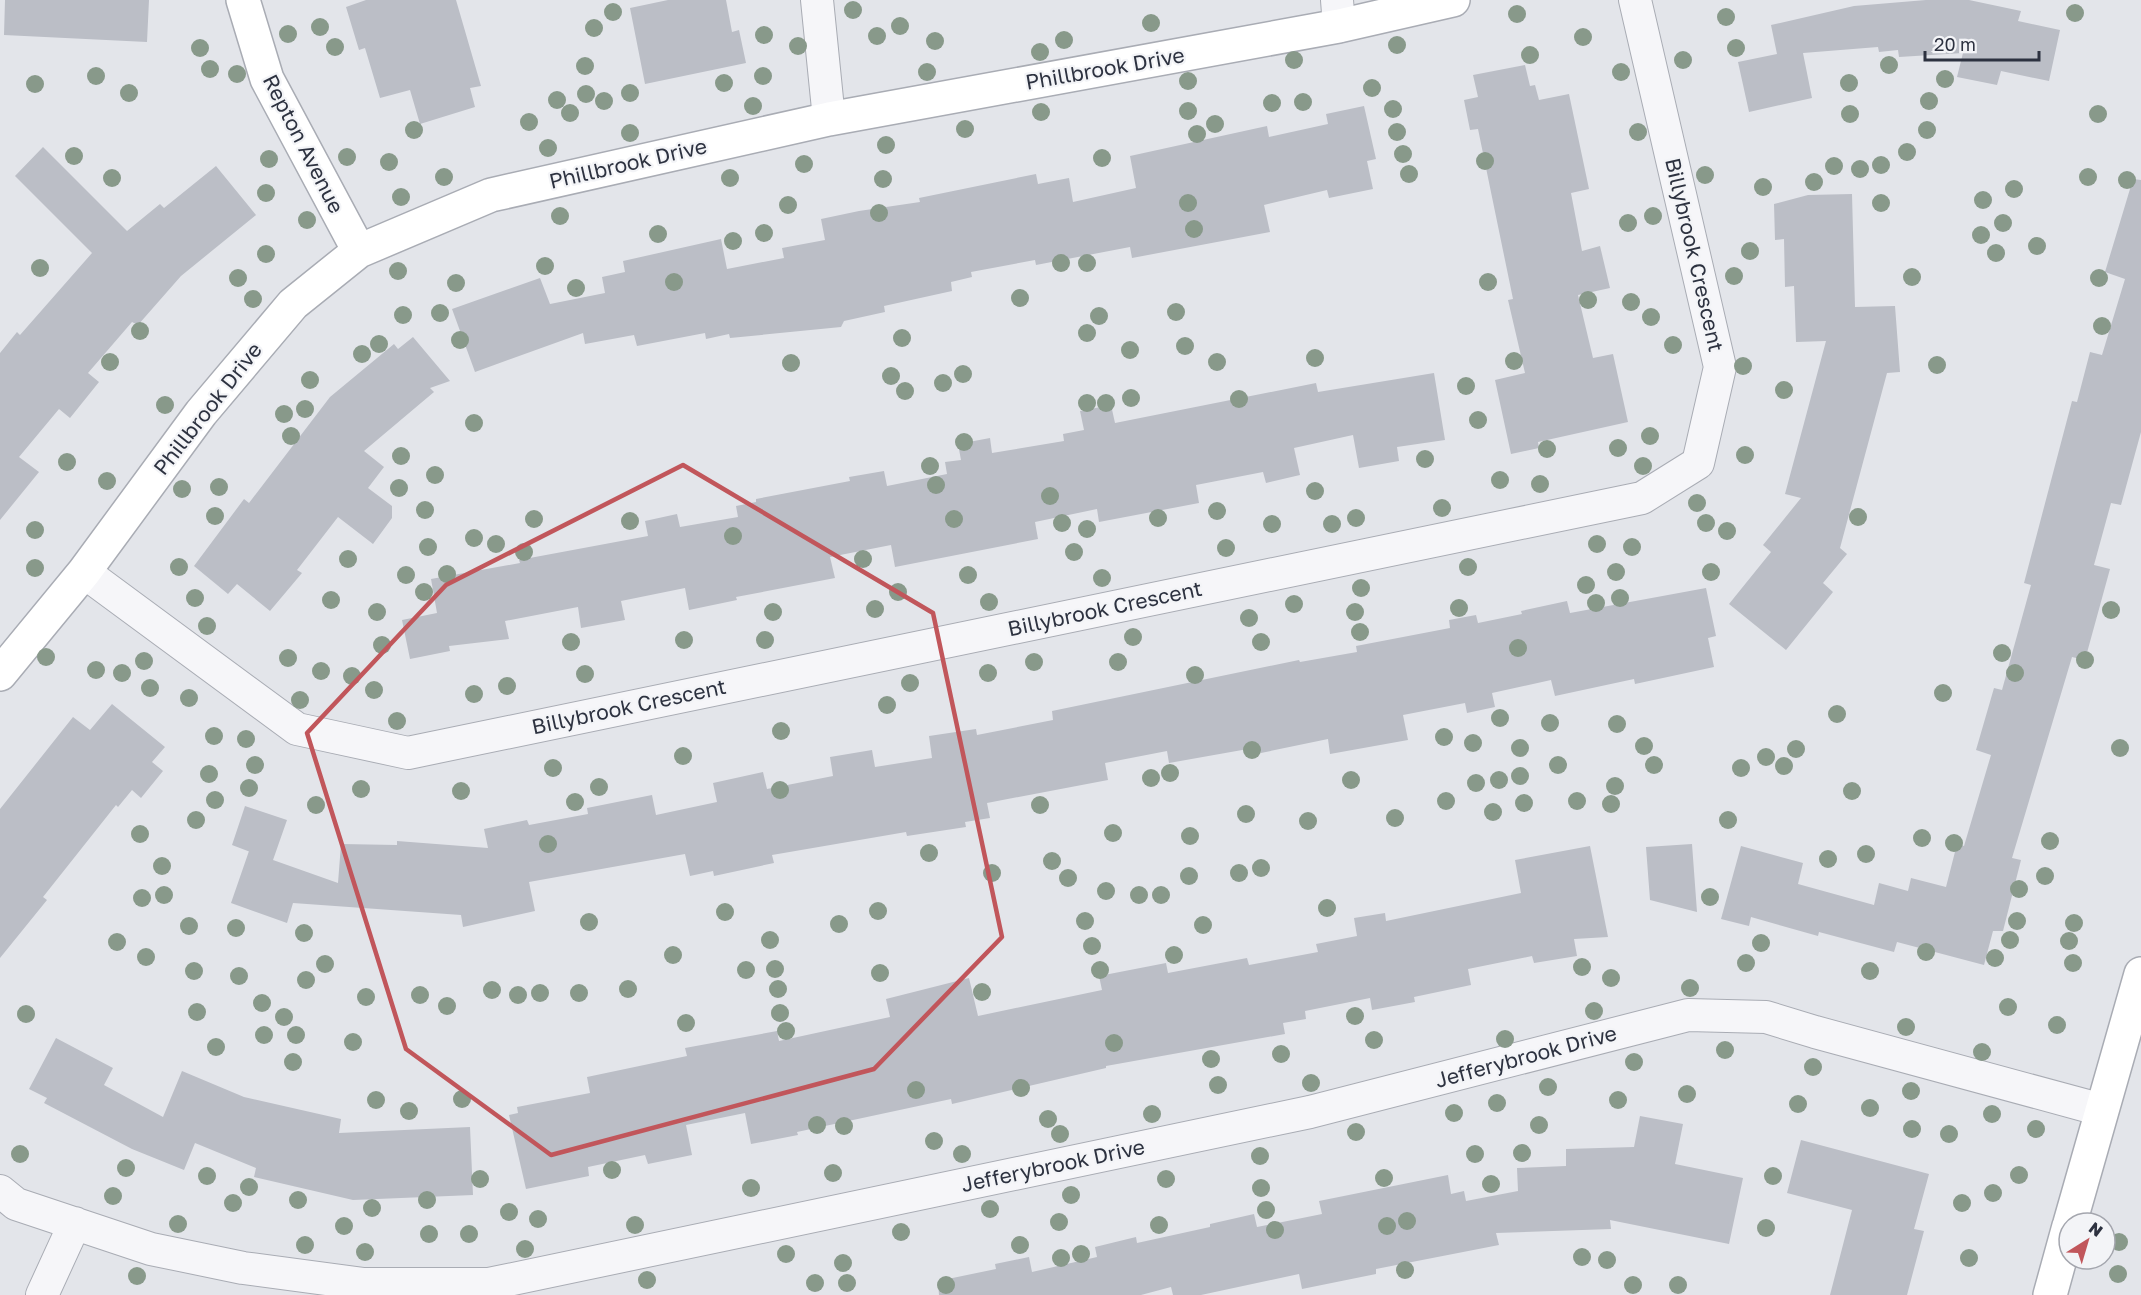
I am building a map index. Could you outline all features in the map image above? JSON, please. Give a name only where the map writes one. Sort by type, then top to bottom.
[{"type":"street","name":"Repton Avenue","points":[[243,0],[267,79],[359,251]]},
{"type":"street","points":[[817,0],[829,119]]},
{"type":"street","name":"Phillbrook Drive","points":[[0,674],[84,572],[201,413],[293,304],[359,251],[491,195],[829,119],[1338,13],[1453,0]]},
{"type":"street","name":"Billybrook Crescent","points":[[84,572],[297,729],[408,753],[1642,498],[1698,463],[1720,367],[1635,0]]},
{"type":"street","points":[[2073,1211],[2141,974]]},
{"type":"street","name":"Jefferybrook Drive","points":[[0,1191],[16,1204],[151,1249],[243,1268],[364,1284],[489,1284],[1310,1113],[1688,1015],[1766,1017],[2102,1110]]},
{"type":"street","points":[[42,1295],[75,1224]]},
{"type":"street","points":[[2049,1295],[2057,1267]]},
{"type":"highlighted area","points":[[683,465],[933,613],[1002,937],[874,1069],[551,1155],[406,1049],[307,733],[446,585]]},
{"type":"building","points":[[5,0],[149,0],[147,42],[4,35]]},
{"type":"building","points":[[366,0],[456,0],[481,86],[470,88],[475,107],[420,124],[410,90],[380,98],[365,48],[359,50],[346,7]]},
{"type":"building","points":[[668,0],[726,0],[732,32],[739,30],[746,63],[645,84],[630,8]]},
{"type":"building","points":[[1926,0],[1969,0],[2021,11],[2018,21],[2060,30],[2049,81],[2001,71],[1997,85],[1957,77],[1963,53],[1899,57],[1898,50],[1879,52],[1878,47],[1803,53],[1812,98],[1749,112],[1738,62],[1777,54],[1771,25],[1854,6]]},
{"type":"building","points":[[1525,65],[1530,86],[1535,85],[1539,100],[1569,94],[1589,189],[1571,193],[1582,251],[1600,246],[1610,288],[1578,295],[1593,358],[1613,354],[1628,422],[1538,442],[1539,448],[1511,454],[1495,380],[1525,373],[1508,300],[1513,299],[1478,129],[1470,130],[1464,100],[1478,97],[1473,75]]},
{"type":"building","points":[[1364,106],[1376,159],[1367,161],[1373,189],[1329,198],[1327,190],[1264,205],[1270,232],[1132,258],[1130,247],[1036,265],[1035,260],[971,272],[972,277],[951,282],[952,291],[884,306],[885,312],[844,321],[841,327],[730,338],[729,334],[706,339],[705,333],[637,346],[634,335],[585,344],[583,333],[475,372],[452,309],[540,278],[550,304],[605,293],[602,277],[625,272],[623,261],[721,239],[727,269],[784,258],[782,248],[825,240],[821,219],[920,202],[919,198],[1036,174],[1038,184],[1069,178],[1073,202],[1136,188],[1130,156],[1267,126],[1269,137],[1328,124],[1326,114]]},
{"type":"building","points":[[43,147],[127,231],[160,204],[164,208],[216,166],[256,215],[181,276],[138,325],[132,322],[88,373],[99,382],[70,418],[59,409],[19,457],[39,472],[0,520],[0,353],[17,332],[20,335],[92,253],[15,176]]},
{"type":"building","points":[[2133,179],[2141,180],[2141,432],[2121,505],[2111,503],[2094,565],[2110,569],[2085,660],[2072,657],[2012,858],[2021,860],[2003,931],[1993,931],[1984,965],[1897,942],[1894,952],[1819,932],[1818,936],[1751,917],[1749,926],[1721,919],[1741,846],[1803,863],[1798,884],[1874,905],[1879,883],[1908,891],[1911,878],[1946,887],[1957,844],[1964,846],[1991,755],[1976,750],[1994,688],[2002,690],[2031,585],[2024,583],[2072,401],[2077,402],[2090,352],[2102,355],[2125,279],[2105,272]]},
{"type":"building","points":[[1852,194],[1855,307],[1895,306],[1900,372],[1887,373],[1840,548],[1847,554],[1823,583],[1833,592],[1786,650],[1729,604],[1771,552],[1763,545],[1801,498],[1785,494],[1826,341],[1796,342],[1794,286],[1785,287],[1784,239],[1775,240],[1774,204],[1808,195]]},
{"type":"building","points":[[413,337],[450,381],[430,388],[434,392],[364,451],[384,467],[368,488],[392,506],[392,518],[373,544],[338,517],[297,570],[302,573],[270,611],[237,584],[228,594],[194,566],[244,499],[249,503],[330,397],[394,344],[398,349]]},
{"type":"building","points":[[1434,373],[1445,440],[1397,447],[1399,461],[1359,468],[1353,435],[1294,448],[1300,475],[1266,483],[1263,472],[1196,485],[1199,503],[1099,522],[1097,509],[1035,522],[1038,539],[895,567],[891,545],[830,557],[835,578],[736,597],[737,600],[689,610],[685,588],[621,601],[625,620],[581,628],[578,607],[505,621],[509,639],[449,646],[450,651],[410,659],[402,620],[437,613],[431,579],[648,536],[645,521],[677,514],[680,527],[738,517],[736,506],[756,502],[756,499],[850,481],[849,477],[884,471],[887,486],[947,474],[945,462],[961,460],[958,444],[990,438],[992,453],[1064,441],[1063,434],[1084,430],[1080,411],[1111,405],[1115,423],[1316,383],[1318,392]]},
{"type":"building","points":[[1706,588],[1716,636],[1708,638],[1714,667],[1635,684],[1634,679],[1555,696],[1551,680],[1492,693],[1495,707],[1467,713],[1465,703],[1403,715],[1408,740],[1330,754],[1328,739],[1261,753],[1259,747],[1169,763],[1167,751],[1105,763],[1108,780],[987,803],[990,818],[965,822],[966,827],[907,836],[906,832],[772,855],[774,863],[714,876],[713,871],[690,876],[685,854],[529,882],[535,911],[463,927],[461,915],[293,903],[287,923],[231,903],[249,851],[232,845],[245,806],[287,820],[273,860],[338,883],[341,844],[397,845],[397,841],[488,848],[484,829],[527,820],[529,825],[588,814],[587,808],[652,795],[656,815],[717,802],[713,783],[763,772],[767,789],[833,776],[830,757],[872,750],[875,767],[932,758],[929,736],[976,729],[977,735],[1053,720],[1052,711],[1299,660],[1300,662],[1357,652],[1356,646],[1450,628],[1449,620],[1476,615],[1478,623],[1522,614],[1521,611],[1567,601],[1570,613]]},
{"type":"building","points":[[112,704],[165,747],[152,762],[163,771],[141,798],[132,790],[118,807],[116,805],[43,897],[47,900],[0,958],[0,809],[73,717],[90,730]]},
{"type":"building","points":[[1692,844],[1697,912],[1650,900],[1646,847]]},
{"type":"building","points":[[1590,846],[1608,937],[1574,939],[1577,956],[1534,963],[1532,956],[1468,969],[1471,985],[1414,997],[1415,1002],[1372,1010],[1370,998],[1305,1011],[1306,1019],[1283,1023],[1285,1034],[1106,1066],[1106,1068],[952,1104],[951,1099],[751,1144],[745,1113],[686,1125],[692,1155],[648,1164],[645,1155],[588,1167],[589,1176],[526,1189],[509,1115],[518,1113],[517,1107],[590,1093],[587,1077],[687,1056],[685,1048],[777,1031],[779,1041],[890,1017],[886,999],[969,978],[978,1016],[1102,990],[1099,976],[1166,963],[1168,973],[1247,958],[1249,965],[1318,952],[1316,944],[1357,936],[1354,918],[1385,913],[1386,921],[1521,893],[1515,860]]},
{"type":"building","points":[[56,1038],[113,1068],[104,1085],[163,1117],[182,1071],[244,1097],[341,1119],[339,1133],[470,1127],[473,1195],[353,1200],[254,1177],[256,1168],[195,1143],[184,1170],[132,1149],[44,1103],[47,1098],[29,1089]]},
{"type":"building","points":[[1640,1116],[1683,1124],[1675,1164],[1743,1178],[1729,1244],[1610,1220],[1611,1229],[1496,1233],[1499,1245],[1376,1269],[1376,1274],[1302,1289],[1299,1274],[1201,1295],[1173,1295],[1171,1287],[1141,1295],[939,1295],[938,1281],[996,1269],[995,1264],[1029,1257],[1032,1272],[1097,1257],[1095,1247],[1136,1237],[1137,1243],[1210,1227],[1210,1224],[1254,1214],[1257,1227],[1322,1214],[1319,1201],[1448,1175],[1451,1194],[1464,1191],[1466,1201],[1518,1191],[1517,1168],[1566,1166],[1566,1149],[1634,1147]]},
{"type":"building","points":[[1801,1140],[1929,1174],[1914,1229],[1924,1231],[1907,1295],[1830,1295],[1852,1210],[1787,1193]]}]
